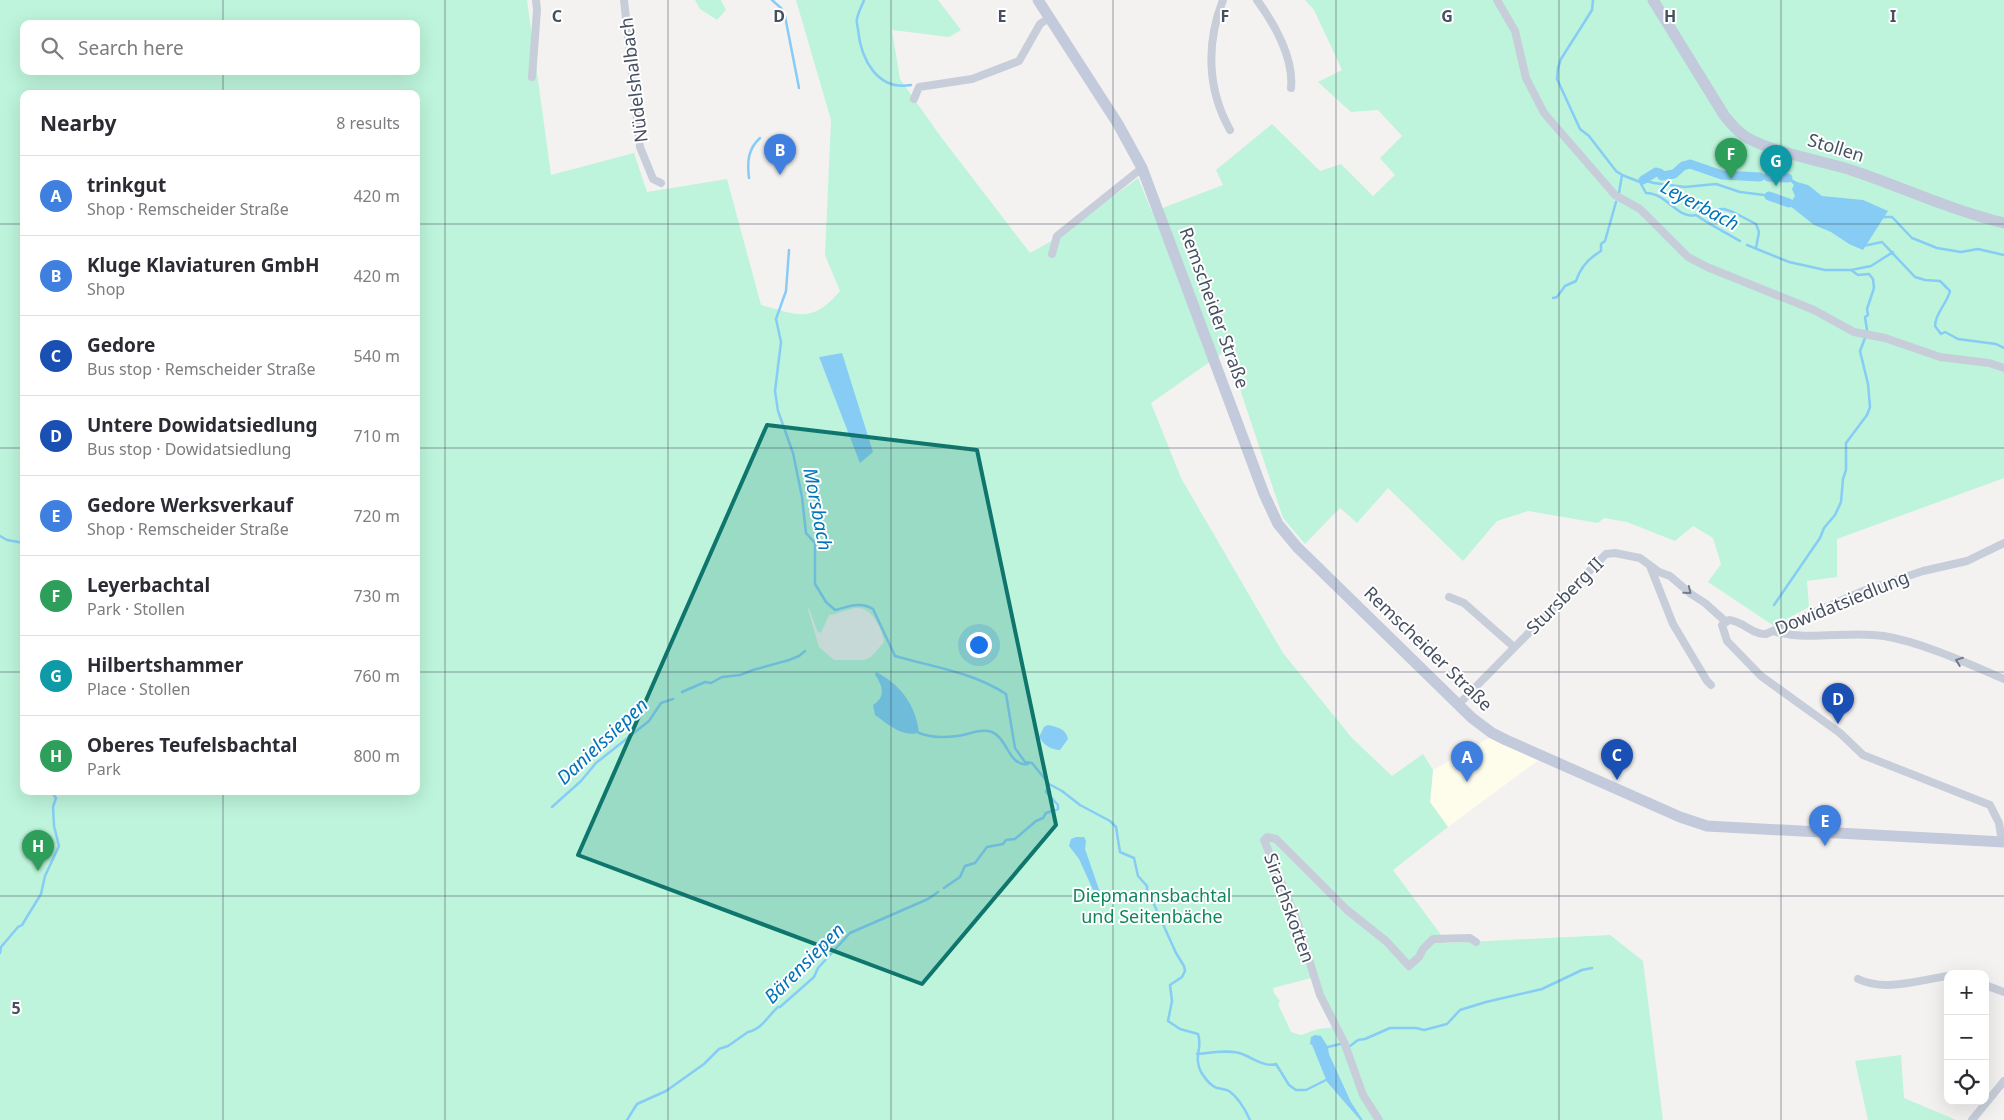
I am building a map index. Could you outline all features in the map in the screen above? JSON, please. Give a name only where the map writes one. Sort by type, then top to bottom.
[{"type":"main road","name":"Remscheider Straße","points":[[1039,0],[1118,124],[1142,168],[1264,494],[1278,524],[1297,547],[1480,725],[1506,740],[1680,817],[1707,826],[2003,842]]},
{"type":"main road","name":"Stollen","points":[[1652,0],[1724,115],[1746,137],[1763,145],[1859,173],[1969,215],[2004,223]]},
{"type":"street","points":[[532,78],[537,10],[536,0]]},
{"type":"street","name":"Nüdelshalbach","points":[[624,0],[640,146],[653,179],[661,183]]},
{"type":"street","points":[[1223,0],[1213,34],[1211,64],[1212,81],[1220,112],[1230,130]]},
{"type":"street","points":[[1257,0],[1281,41],[1292,76],[1291,88]]},
{"type":"street","points":[[1497,0],[1515,31],[1526,78],[1544,112],[1615,195],[1640,209],[1688,257],[1707,267],[1814,310],[1854,332],[1886,338],[1940,357],[1989,363],[2004,368]]},
{"type":"street","points":[[914,99],[919,87],[972,79],[1019,60],[1040,24],[1049,18]]},
{"type":"street","points":[[1052,254],[1057,236],[1142,168]]},
{"type":"street","name":"Dowidatsiedlung","points":[[1725,621],[1734,620],[1761,634],[1773,631],[1871,588],[1923,571],[1967,561],[2004,544]]},
{"type":"street","name":"Stursberg II","points":[[1458,705],[1584,579],[1606,554],[1627,554],[1649,564],[1659,572],[1670,576],[1725,621]]},
{"type":"street","points":[[1649,564],[1673,624],[1706,681],[1711,685]]},
{"type":"street","name":"Stursberg II","points":[[1449,598],[1464,603],[1514,647]]},
{"type":"street","points":[[1725,621],[1722,625],[1727,640],[1747,663],[1761,676],[1840,733],[1863,755],[1990,805],[2000,823],[2003,842]]},
{"type":"street","points":[[1773,631],[1788,636],[1885,636],[1917,645],[2004,679]]},
{"type":"street","name":"Sirachskotten","points":[[1379,1120],[1364,1095],[1344,1042],[1320,995],[1297,921],[1264,840],[1267,837],[1276,839],[1347,910],[1386,942],[1409,966],[1433,939],[1470,938],[1476,942]]},
{"type":"street","points":[[1858,979],[1872,985],[1888,985],[1944,977]]},
{"type":"street","points":[[1989,986],[2004,992]]},
{"type":"street","points":[[1972,1120],[2004,1081]]},
{"type":"highlighted area","points":[[767,425],[977,450],[1056,825],[922,984],[578,855]]},
{"type":"shaded area","points":[[1491,737],[1540,759],[1448,827],[1430,802],[1433,770]]},
{"type":"green space","name":"Diepmannsbachtal und Seitenbäche","points":[[0,0],[527,0],[551,175],[634,153],[647,192],[727,179],[761,305],[785,312],[804,314],[821,309],[840,291],[825,255],[831,120],[796,0],[938,0],[961,30],[949,37],[892,30],[900,79],[941,137],[1030,253],[1055,239],[1138,178],[1152,212],[1223,185],[1216,170],[1272,124],[1320,171],[1341,164],[1373,196],[1395,175],[1380,158],[1402,136],[1378,110],[1351,112],[1318,82],[1342,70],[1314,10],[1305,0],[2004,0],[2004,478],[1837,539],[1837,577],[1807,581],[1809,607],[1774,626],[1708,582],[1721,564],[1713,538],[1693,526],[1675,541],[1627,522],[1604,518],[1598,523],[1528,511],[1497,521],[1463,561],[1388,488],[1357,523],[1340,508],[1305,544],[1283,518],[1227,350],[1151,403],[1181,478],[1283,653],[1352,738],[1392,776],[1423,754],[1433,770],[1430,802],[1448,827],[1393,870],[1447,943],[1610,935],[1643,961],[1663,1120],[1363,1120],[1351,1102],[1329,1054],[1328,1047],[1312,1045],[1327,1082],[1360,1120],[0,1120]],"holes":[[[842,353],[861,463],[819,357]],[[862,608],[875,619],[884,642],[871,657],[864,660],[834,660],[819,647],[808,609],[817,631],[821,633],[829,615],[849,609]],[[1315,977],[1335,1027],[1318,1029],[1301,1035],[1291,1032],[1278,1004],[1280,1001],[1273,988]]]},
{"type":"green space","points":[[695,0],[721,0],[726,10],[717,20],[700,9]]},
{"type":"green space","points":[[1901,1055],[1904,1098],[1956,1120],[1868,1120],[1855,1061]]},
{"type":"water","points":[[1788,177],[1808,185],[1822,196],[1863,200],[1888,211],[1863,250],[1814,225],[1789,205],[1795,196],[1792,189],[1794,185]]},
{"type":"water","points":[[842,353],[873,452],[860,463],[819,357]]},
{"type":"water","points":[[876,672],[885,677],[905,696],[914,713],[919,733],[912,734],[901,731],[890,726],[875,715],[873,705],[880,698],[882,691],[875,675]]},
{"type":"water","points":[[1048,725],[1061,729],[1067,736],[1068,739],[1060,750],[1048,746],[1039,737],[1044,727]]},
{"type":"water","points":[[1084,837],[1086,841],[1085,849],[1102,898],[1099,903],[1079,859],[1069,846],[1071,839]]},
{"type":"water","points":[[1315,1035],[1321,1036],[1328,1047],[1329,1054],[1351,1102],[1363,1120],[1360,1120],[1327,1082],[1310,1044],[1311,1037]]},
{"type":"waterway","name":"Morsbach","points":[[772,0],[781,8],[785,16],[799,88]]},
{"type":"waterway","points":[[864,0],[857,22],[860,41],[867,62],[880,78],[889,83],[899,86],[911,85]]},
{"type":"waterway","name":"Leyerbach","points":[[1593,0],[1592,10],[1561,59],[1558,68],[1557,79],[1580,129],[1589,136],[1616,171],[1640,182],[1646,193],[1660,197],[1684,214],[1696,215],[1740,241]]},
{"type":"waterway","name":"Morsbach","points":[[749,178],[749,156],[753,146],[760,138]]},
{"type":"waterway","points":[[1643,180],[1656,172],[1662,176],[1674,174],[1683,166],[1690,164],[1722,175],[1760,177]]},
{"type":"waterway","points":[[1619,193],[1622,175]]},
{"type":"waterway","points":[[1768,177],[1788,178]]},
{"type":"waterway","points":[[1640,182],[1643,180],[1685,187],[1716,184],[1740,192],[1764,195]]},
{"type":"waterway","points":[[1676,186],[1696,207],[1705,210],[1724,209],[1756,224],[1759,232],[1756,248]]},
{"type":"waterway","points":[[1769,196],[1789,203]]},
{"type":"waterway","points":[[1553,298],[1557,297],[1565,286],[1576,281],[1586,264],[1601,251],[1601,244],[1605,241],[1616,202]]},
{"type":"waterway","points":[[1881,217],[1892,217],[1912,238],[1937,248],[1961,252],[1978,249],[2004,255]]},
{"type":"waterway","name":"Leyerbach","points":[[1863,246],[1882,242],[1915,277],[1940,281],[1950,291],[1936,321],[1935,326],[1941,334],[1945,332],[1958,339],[1996,344],[2004,348]]},
{"type":"waterway","name":"Leyerbach","points":[[1747,245],[1789,262],[1825,270],[1851,270],[1871,266],[1893,252]]},
{"type":"waterway","name":"Morsbach","points":[[789,250],[786,291],[776,319],[781,342],[775,391],[778,411],[793,453],[802,497],[806,533],[815,543],[815,584],[826,602],[835,610],[859,605],[873,609],[895,656],[966,675],[1006,694],[1015,748],[1025,762],[1032,763],[1049,784],[1080,805],[1110,821],[1116,827],[1120,852],[1134,858],[1138,876],[1147,886],[1147,894],[1153,902],[1176,953],[1184,966],[1185,971],[1182,977],[1170,985],[1172,1001],[1168,1021],[1180,1029],[1198,1034],[1198,1061],[1201,1072],[1212,1085],[1229,1091],[1236,1097],[1250,1120]]},
{"type":"waterway","points":[[1851,270],[1858,275],[1869,274],[1873,279],[1874,288],[1867,309],[1868,315],[1865,317],[1867,330]]},
{"type":"waterway","points":[[1774,605],[1820,538],[1824,528],[1835,515],[1841,502],[1843,479],[1846,470],[1846,443],[1867,415],[1870,407],[1868,384],[1860,351],[1865,338]]},
{"type":"waterway","points":[[0,536],[7,540],[20,542]]},
{"type":"waterway","name":"Danielssiepen","points":[[682,692],[705,682],[711,683],[722,677],[740,675],[789,660],[805,651]]},
{"type":"waterway","name":"Danielssiepen","points":[[552,807],[581,781],[596,763],[649,721],[661,703],[673,699]]},
{"type":"waterway","points":[[919,733],[942,737],[979,731],[992,732],[1002,740],[1012,757],[1022,764],[1028,764]]},
{"type":"waterway","name":"Bärensiepen","points":[[944,888],[960,877],[965,866],[975,863],[987,847],[1003,844],[1006,840],[1015,839],[1036,821],[1043,818],[1046,813],[1058,809],[1058,805],[1046,792],[1049,784]]},
{"type":"waterway","points":[[0,953],[1,947],[18,927],[22,925],[41,894],[45,876],[59,846],[54,826],[53,807],[56,798],[54,795]]},
{"type":"waterway","name":"Bärensiepen","points":[[627,1120],[637,1104],[666,1091],[704,1064],[719,1049],[728,1046],[748,1032],[761,1026],[778,1007],[814,977],[818,968],[850,933],[928,899],[938,892]]},
{"type":"waterway","points":[[1350,1046],[1358,1040],[1365,1039],[1390,1028],[1416,1028],[1424,1030],[1447,1024],[1460,1010],[1542,989],[1582,970],[1592,968]]},
{"type":"waterway","points":[[1328,1047],[1340,1044]]},
{"type":"waterway","points":[[1197,1054],[1232,1052],[1242,1054],[1268,1065],[1276,1064],[1289,1085],[1296,1090],[1306,1090],[1326,1080]]},
{"type":"place","name":"Kluge Klaviaturen GmbH","points":[[780,175]]},
{"type":"place","name":"Leyerbachtal","points":[[1731,179]]},
{"type":"place","name":"Hilbertshammer","points":[[1776,186]]},
{"type":"place","name":"Untere Dowidatsiedlung","points":[[1838,724]]},
{"type":"place","name":"Gedore","points":[[1617,780]]},
{"type":"place","name":"trinkgut","points":[[1467,782]]},
{"type":"place","name":"Gedore Werksverkauf","points":[[1825,846]]},
{"type":"place","name":"Oberes Teufelsbachtal","points":[[38,871]]}]
